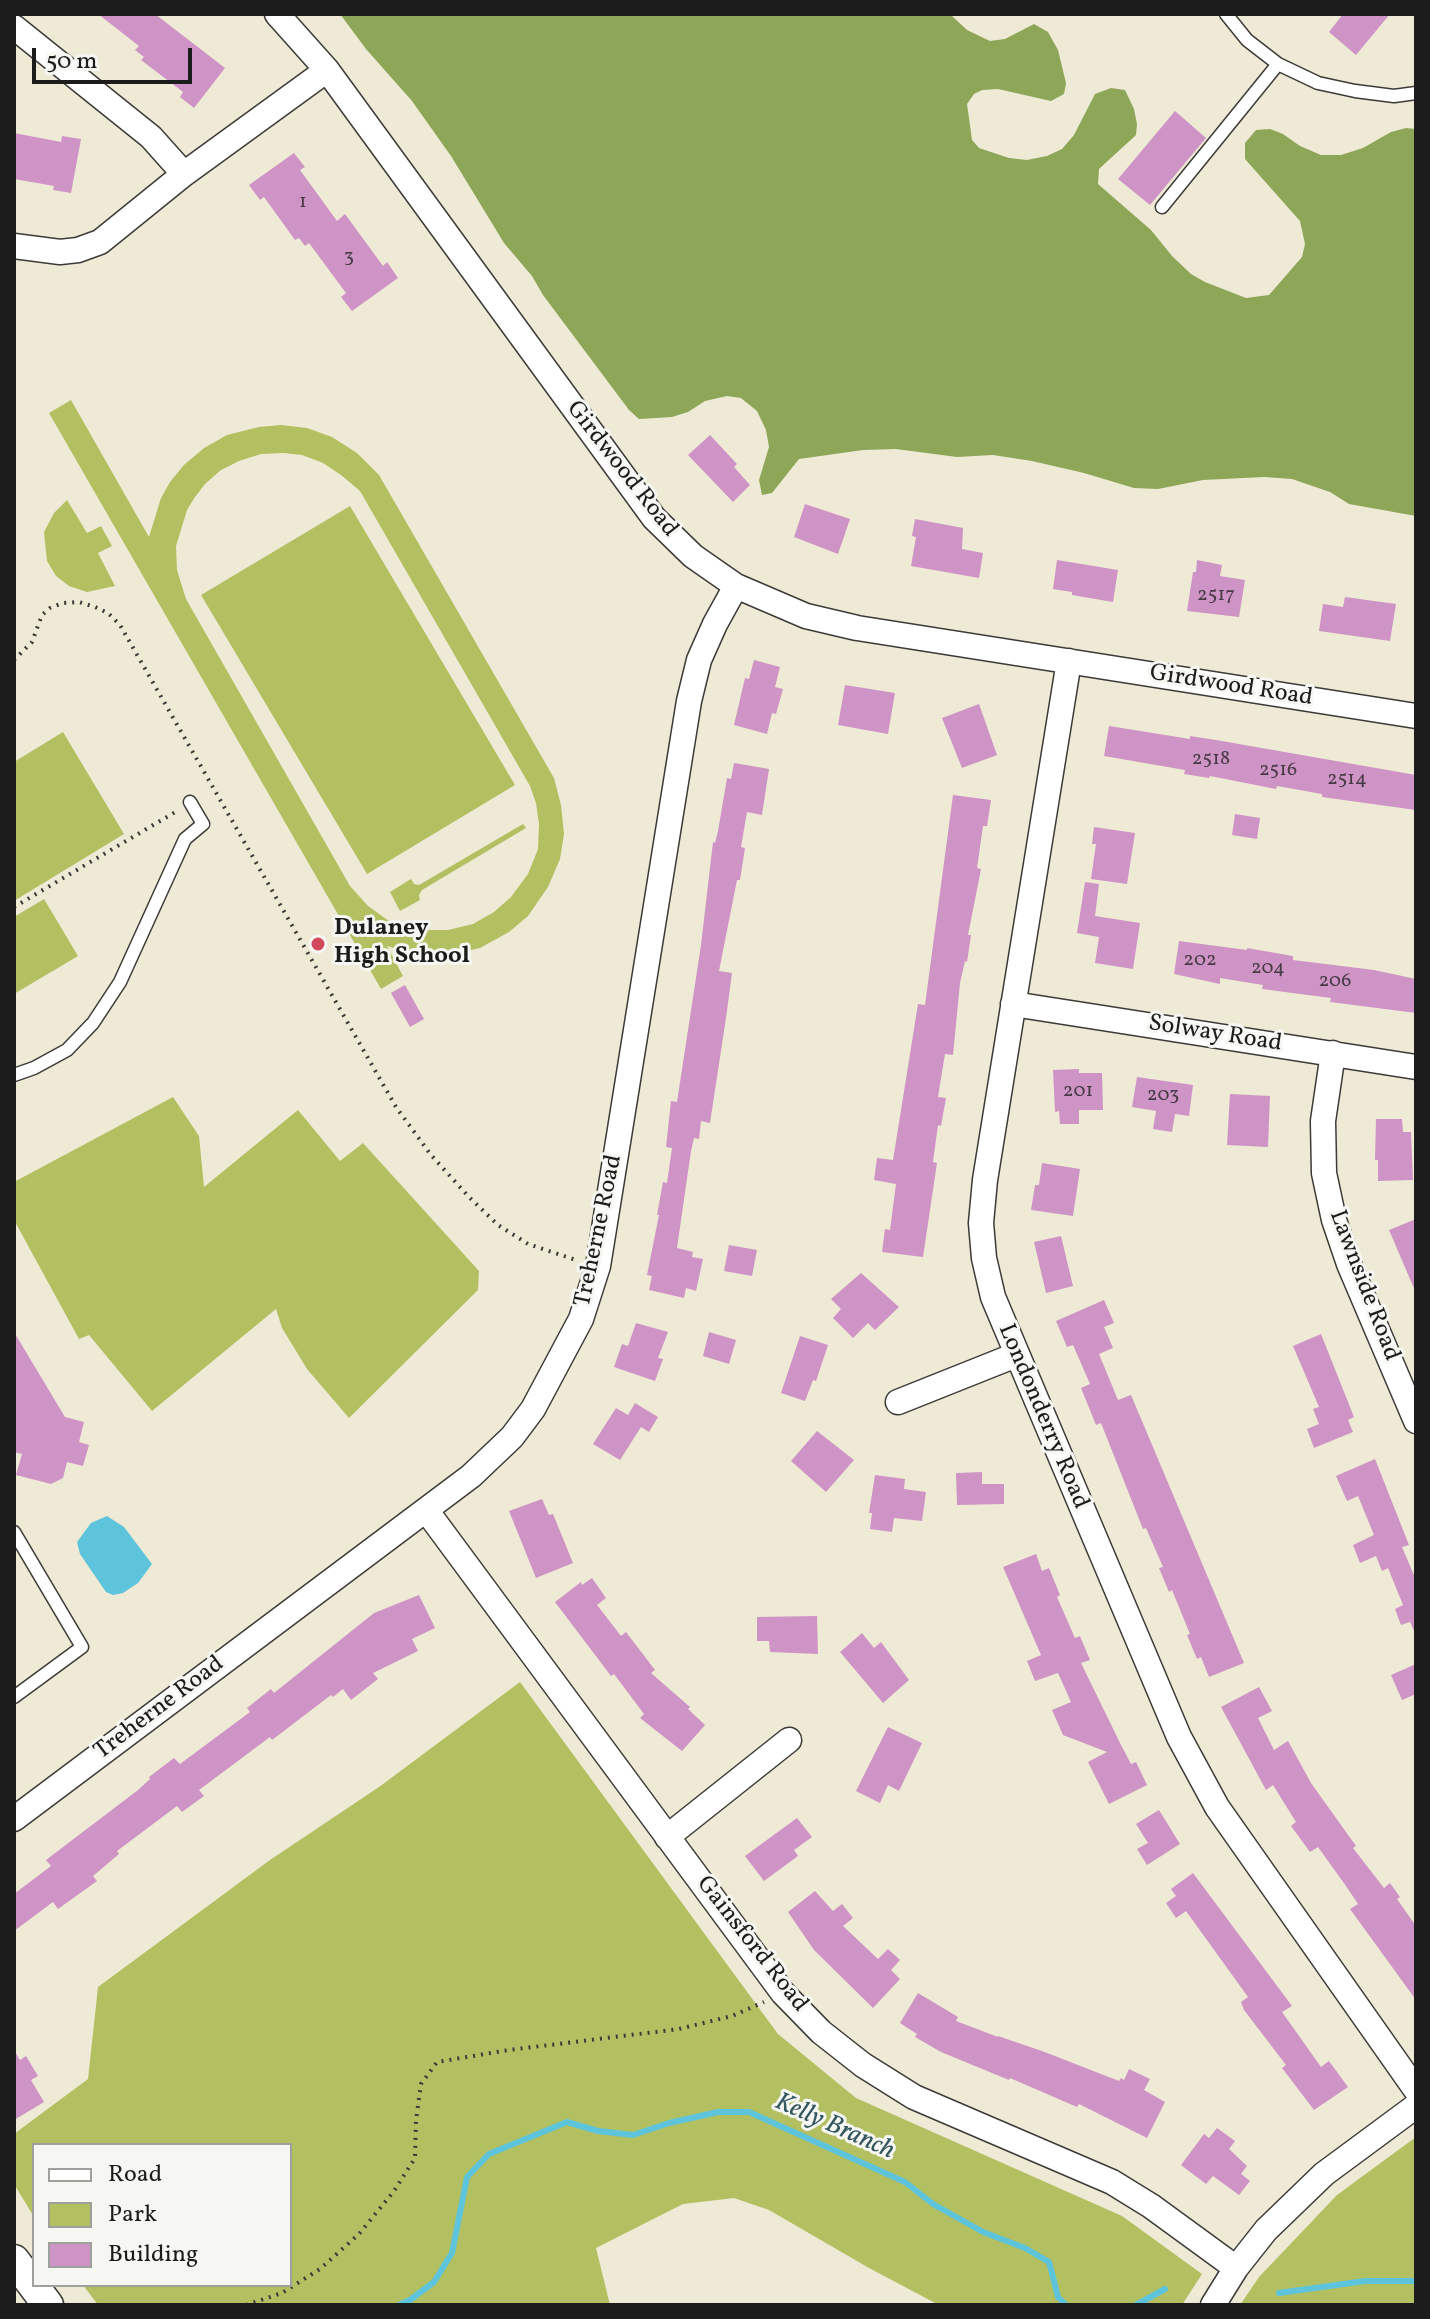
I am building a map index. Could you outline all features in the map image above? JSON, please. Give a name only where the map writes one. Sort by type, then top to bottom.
[{"type":"street","name":"Girdwood Road","points":[[277,14],[327,70],[654,518],[693,556],[736,586],[806,616],[857,628],[1416,716]]},
{"type":"street","points":[[14,27],[151,137],[184,174]]},
{"type":"street","points":[[14,246],[60,252],[78,250],[100,242],[184,174],[327,70]]},
{"type":"street","name":"Treherne Road","points":[[14,1819],[481,1466],[512,1437],[556,1370],[581,1319],[598,1266],[689,701],[699,660],[736,586]]},
{"type":"street","name":"Londonderry Road","points":[[1069,661],[985,1180],[981,1223],[984,1258],[993,1297],[1179,1737],[1217,1807],[1416,2090]]},
{"type":"street","name":"Solway Road","points":[[1013,1004],[1416,1067]]},
{"type":"street","name":"Lawnside Road","points":[[1333,1053],[1323,1121],[1324,1173],[1334,1220],[1349,1264],[1416,1421]]},
{"type":"street","points":[[898,1402],[1016,1355]]},
{"type":"street","name":"Gainsford Road","points":[[426,1510],[783,1993],[821,2032],[863,2065],[914,2097],[1112,2182],[1151,2206],[1236,2268]]},
{"type":"street","points":[[667,1837],[789,1740]]},
{"type":"street","points":[[1213,2305],[1236,2268],[1266,2230],[1324,2174],[1416,2106]]},
{"type":"street","points":[[14,2260],[32,2284]]},
{"type":"street","points":[[34,2287],[48,2305]]},
{"type":"lane","points":[[1226,14],[1247,40],[1278,64],[1318,83],[1394,96],[1416,93]]},
{"type":"lane","points":[[1162,207],[1278,64]]},
{"type":"lane","points":[[14,1075],[67,1050],[93,1023],[120,982],[185,839],[203,824],[190,802]]},
{"type":"lane","points":[[14,1532],[82,1647],[14,1697]]},
{"type":"path","points":[[14,660],[32,642],[42,615],[63,603],[79,602],[108,613],[120,625],[396,1107],[431,1155],[498,1225],[528,1244],[598,1266]]},
{"type":"path","points":[[14,907],[213,789]]},
{"type":"path","points":[[292,2287],[320,2269],[359,2234],[394,2191],[415,2158],[421,2084],[437,2062],[679,2029],[732,2016],[783,1993]]},
{"type":"path","points":[[246,2305],[292,2287]]},
{"type":"green space","points":[[340,14],[943,14],[952,16],[967,30],[990,41],[1005,39],[1034,24],[1048,32],[1058,50],[1066,83],[1064,94],[1051,101],[998,89],[974,94],[967,104],[972,140],[979,148],[1009,158],[1027,160],[1047,156],[1062,149],[1074,135],[1095,94],[1111,88],[1125,90],[1134,109],[1136,135],[1099,169],[1098,184],[1151,230],[1191,274],[1246,298],[1269,295],[1302,257],[1305,244],[1300,221],[1245,159],[1245,143],[1256,130],[1270,129],[1283,134],[1321,155],[1341,155],[1363,148],[1391,132],[1416,129],[1416,516],[1349,504],[1330,492],[1292,479],[1203,480],[1158,489],[1134,488],[1032,461],[993,455],[957,457],[896,449],[799,459],[772,493],[762,495],[759,480],[769,447],[766,430],[757,411],[741,398],[727,396],[705,401],[688,412],[672,417],[639,419],[629,410],[532,276],[504,243],[451,156],[412,101]]},
{"type":"green space","points":[[71,400],[149,537],[161,498],[170,482],[204,448],[227,435],[281,425],[307,428],[332,437],[357,453],[379,475],[554,778],[564,834],[560,859],[548,887],[528,916],[509,932],[480,948],[449,955],[414,954],[387,946],[403,976],[381,989],[49,413]],"holes":[[[261,454],[302,455],[323,463],[360,491],[530,786],[539,824],[538,849],[528,874],[511,897],[473,924],[448,930],[417,930],[389,921],[368,906],[350,886],[186,599],[177,570],[176,546],[187,510],[205,484],[221,470]]]},
{"type":"green space","points":[[67,500],[87,533],[101,526],[112,546],[98,553],[115,586],[87,592],[69,586],[56,576],[47,561],[44,532],[54,513]]},
{"type":"green space","points":[[350,506],[515,785],[367,874],[201,595]]},
{"type":"green space","points":[[63,732],[124,834],[14,901],[14,762]]},
{"type":"green space","points":[[523,824],[526,828],[422,890],[420,900],[400,911],[390,892],[411,879],[419,885]]},
{"type":"green space","points":[[44,899],[78,956],[14,994],[14,917]]},
{"type":"green space","points":[[173,1097],[199,1136],[204,1187],[298,1110],[340,1161],[363,1143],[479,1271],[478,1290],[349,1418],[307,1369],[282,1328],[276,1309],[152,1411],[89,1335],[79,1339],[14,1220],[14,1182]]},
{"type":"green space","points":[[520,1682],[778,2034],[856,2098],[1122,2216],[1202,2274],[1182,2305],[939,2305],[769,2210],[734,2198],[683,2204],[596,2248],[610,2305],[98,2305],[84,2287],[292,2287],[292,2143],[32,2143],[32,2214],[14,2184],[14,2134],[88,2079],[98,1987],[270,1860],[379,1787]]},
{"type":"green space","points":[[1416,2137],[1416,2305],[1240,2305],[1259,2277],[1337,2195]]},
{"type":"water","points":[[107,1516],[124,1527],[152,1564],[138,1583],[123,1593],[113,1595],[106,1592],[80,1554],[77,1542],[91,1523]]},
{"type":"building","points":[[98,14],[155,14],[225,68],[194,108],[180,97],[183,92],[141,60],[144,57],[135,50],[139,46]]},
{"type":"building","points":[[1343,14],[1390,14],[1356,55],[1329,32]]},
{"type":"building","points":[[1175,111],[1206,138],[1150,205],[1118,179]]},
{"type":"building","points":[[14,133],[61,142],[62,136],[81,139],[71,193],[53,190],[54,186],[14,179]]},
{"type":"building","points":[[294,153],[305,167],[300,170],[337,221],[345,214],[383,266],[387,262],[398,278],[352,311],[341,297],[346,293],[309,243],[305,246],[299,238],[295,240],[264,197],[260,200],[249,185]]},
{"type":"building","points":[[710,435],[737,464],[734,467],[750,485],[733,502],[688,455]]},
{"type":"building","points":[[805,504],[850,519],[838,554],[794,537]]},
{"type":"building","points":[[915,519],[963,528],[962,549],[983,553],[979,578],[911,566],[916,537],[912,536]]},
{"type":"building","points":[[1057,560],[1118,570],[1113,602],[1053,589]]},
{"type":"building","points":[[1197,560],[1222,565],[1220,576],[1245,580],[1239,617],[1187,611]]},
{"type":"building","points":[[1345,597],[1396,604],[1390,641],[1319,631],[1323,604],[1343,607]]},
{"type":"building","points":[[754,660],[780,667],[775,687],[783,689],[767,734],[734,725],[745,678],[749,679]]},
{"type":"building","points":[[845,685],[895,693],[888,734],[838,725]]},
{"type":"building","points":[[979,704],[997,755],[962,768],[942,718]]},
{"type":"building","points":[[1109,726],[1216,740],[1416,775],[1416,810],[1322,797],[1322,794],[1277,786],[1276,789],[1184,774],[1185,770],[1104,756]]},
{"type":"building","points":[[734,763],[769,769],[762,815],[747,812],[740,880],[737,880],[719,971],[732,973],[726,1018],[710,1123],[701,1121],[699,1139],[694,1138],[691,1151],[677,1248],[693,1252],[692,1257],[703,1259],[696,1291],[686,1288],[684,1298],[649,1290],[652,1276],[647,1275],[663,1182],[667,1183],[672,1148],[666,1147],[671,1101],[677,1102],[713,842],[718,831],[727,778],[731,779]]},
{"type":"building","points":[[953,795],[991,800],[987,826],[983,826],[977,868],[981,869],[968,935],[971,935],[967,962],[960,983],[953,1055],[945,1054],[938,1097],[946,1098],[941,1126],[938,1125],[933,1162],[937,1163],[923,1257],[882,1252],[885,1229],[890,1230],[896,1184],[874,1180],[877,1158],[893,1160],[918,1004],[925,1005]]},
{"type":"building","points":[[1235,814],[1260,818],[1257,839],[1232,835]]},
{"type":"building","points":[[1094,827],[1135,833],[1127,884],[1091,879],[1096,844],[1092,844]]},
{"type":"building","points":[[1085,882],[1099,884],[1095,916],[1140,923],[1133,969],[1095,963],[1099,937],[1077,933]]},
{"type":"building","points":[[1179,941],[1247,948],[1293,956],[1293,960],[1374,970],[1416,979],[1416,1013],[1330,1002],[1331,998],[1262,989],[1263,985],[1220,978],[1220,984],[1174,974]]},
{"type":"building","points":[[405,985],[424,1019],[410,1027],[391,993]]},
{"type":"building","points":[[1079,1069],[1079,1073],[1102,1073],[1103,1110],[1079,1110],[1079,1124],[1060,1124],[1059,1111],[1055,1112],[1053,1070]]},
{"type":"building","points":[[1137,1077],[1193,1085],[1189,1116],[1175,1114],[1172,1132],[1153,1129],[1156,1111],[1132,1107]]},
{"type":"building","points":[[1230,1094],[1270,1096],[1268,1147],[1227,1145]]},
{"type":"building","points":[[1376,1119],[1402,1119],[1403,1132],[1411,1132],[1413,1180],[1378,1181]]},
{"type":"building","points":[[1042,1163],[1080,1169],[1073,1216],[1031,1210]]},
{"type":"building","points":[[1416,1219],[1416,1293],[1389,1230]]},
{"type":"building","points":[[1061,1236],[1073,1286],[1046,1293],[1034,1242]]},
{"type":"building","points":[[729,1245],[757,1250],[752,1276],[724,1271]]},
{"type":"building","points":[[861,1273],[899,1307],[875,1330],[868,1323],[853,1338],[833,1318],[841,1309],[831,1299]]},
{"type":"building","points":[[1104,1300],[1114,1323],[1104,1327],[1113,1348],[1099,1354],[1118,1400],[1131,1395],[1244,1663],[1209,1677],[1201,1657],[1197,1659],[1172,1590],[1169,1592],[1159,1568],[1163,1567],[1146,1528],[1143,1529],[1101,1423],[1096,1425],[1081,1388],[1090,1384],[1073,1345],[1067,1347],[1056,1321]]},
{"type":"building","points":[[636,1323],[668,1332],[658,1358],[663,1359],[655,1381],[614,1367],[622,1344],[628,1346]]},
{"type":"building","points":[[14,1332],[65,1417],[84,1422],[79,1442],[89,1445],[83,1466],[67,1462],[63,1478],[51,1484],[16,1475],[22,1454],[14,1452]]},
{"type":"building","points":[[709,1332],[736,1340],[729,1364],[703,1356]]},
{"type":"building","points":[[1321,1334],[1354,1417],[1348,1420],[1353,1432],[1314,1448],[1307,1429],[1319,1424],[1313,1409],[1319,1407],[1293,1346]]},
{"type":"building","points":[[800,1336],[828,1345],[816,1381],[813,1380],[805,1401],[781,1393]]},
{"type":"building","points":[[635,1403],[658,1417],[649,1432],[641,1427],[620,1460],[593,1444],[616,1408],[628,1415]]},
{"type":"building","points":[[817,1431],[854,1460],[826,1492],[791,1461]]},
{"type":"building","points":[[1375,1459],[1409,1545],[1402,1547],[1416,1580],[1416,1635],[1410,1622],[1401,1625],[1395,1609],[1403,1605],[1388,1568],[1382,1571],[1376,1556],[1360,1563],[1353,1545],[1374,1535],[1358,1496],[1347,1501],[1336,1476]]},
{"type":"building","points":[[982,1472],[982,1484],[1004,1484],[1004,1504],[957,1505],[956,1473]]},
{"type":"building","points":[[875,1475],[905,1479],[904,1489],[926,1492],[922,1521],[894,1518],[892,1532],[870,1529],[872,1513],[869,1513]]},
{"type":"building","points":[[542,1499],[549,1515],[553,1514],[573,1563],[536,1578],[509,1511]]},
{"type":"building","points":[[1036,1554],[1042,1571],[1049,1568],[1060,1595],[1057,1597],[1075,1638],[1080,1636],[1090,1660],[1081,1663],[1131,1764],[1136,1762],[1147,1785],[1109,1804],[1088,1762],[1107,1752],[1063,1735],[1052,1710],[1071,1702],[1058,1673],[1035,1681],[1027,1661],[1041,1655],[1003,1567]]},
{"type":"building","points":[[592,1578],[606,1598],[597,1605],[621,1636],[626,1632],[655,1670],[651,1673],[690,1707],[688,1709],[705,1725],[682,1751],[640,1718],[644,1714],[555,1602],[581,1582],[582,1585]]},
{"type":"building","points":[[419,1595],[435,1628],[412,1639],[418,1651],[373,1673],[378,1679],[351,1700],[343,1689],[272,1740],[270,1737],[199,1790],[204,1796],[182,1812],[177,1806],[117,1851],[119,1854],[93,1876],[97,1881],[58,1909],[53,1902],[14,1931],[14,1894],[51,1866],[46,1860],[138,1790],[149,1777],[174,1758],[180,1764],[250,1712],[247,1708],[271,1689],[274,1693],[374,1613]]},
{"type":"building","points":[[817,1616],[818,1654],[770,1652],[769,1641],[757,1641],[757,1617]]},
{"type":"building","points":[[862,1633],[874,1648],[881,1642],[909,1680],[883,1703],[840,1652]]},
{"type":"building","points":[[1416,1664],[1416,1694],[1402,1700],[1391,1675]]},
{"type":"building","points":[[1259,1687],[1272,1711],[1258,1718],[1274,1750],[1288,1741],[1311,1783],[1356,1846],[1353,1848],[1384,1888],[1390,1883],[1416,1926],[1416,2000],[1350,1909],[1358,1904],[1346,1886],[1318,1847],[1310,1852],[1291,1826],[1296,1822],[1273,1785],[1266,1790],[1221,1707]]},
{"type":"building","points":[[888,1727],[922,1743],[899,1791],[888,1785],[880,1803],[856,1791]]},
{"type":"building","points":[[1159,1810],[1180,1844],[1147,1865],[1137,1849],[1148,1843],[1136,1824]]},
{"type":"building","points":[[797,1818],[812,1837],[794,1850],[798,1856],[764,1881],[745,1856]]},
{"type":"building","points":[[1193,1873],[1292,2006],[1282,2012],[1321,2067],[1329,2061],[1348,2087],[1314,2110],[1282,2068],[1286,2065],[1244,2010],[1241,2002],[1248,1997],[1186,1911],[1176,1918],[1166,1903],[1176,1896],[1171,1889]]},
{"type":"building","points":[[815,1891],[833,1911],[842,1904],[853,1918],[843,1926],[878,1959],[888,1949],[900,1960],[891,1970],[900,1979],[873,2008],[814,1950],[788,1912]]},
{"type":"building","points":[[918,1993],[958,2017],[956,2021],[998,2037],[1119,2081],[1121,2078],[1124,2080],[1129,2069],[1150,2079],[1144,2090],[1165,2102],[1147,2138],[1079,2104],[1077,2107],[1009,2080],[941,2052],[915,2037],[917,2034],[900,2023]]},
{"type":"building","points":[[14,2050],[20,2060],[26,2056],[38,2076],[31,2080],[44,2102],[14,2120]]},
{"type":"building","points":[[1217,2128],[1235,2141],[1229,2149],[1247,2166],[1241,2174],[1250,2181],[1239,2195],[1213,2176],[1206,2184],[1181,2165],[1204,2134],[1209,2138]]},
{"type":"waterway","name":"Kelly Branch","points":[[399,2305],[434,2282],[452,2253],[467,2177],[489,2154],[567,2122],[598,2131],[633,2135],[718,2112],[749,2112],[905,2182],[933,2204],[983,2232],[1025,2248],[1049,2262],[1058,2297],[1066,2305]]},
{"type":"waterway","name":"Kelly Branch","points":[[1279,2293],[1365,2281],[1416,2281]]},
{"type":"waterway","name":"Kelly Branch","points":[[1136,2305],[1165,2289]]},
{"type":"place","name":"Dulaney High School","points":[[318,944]]}]
